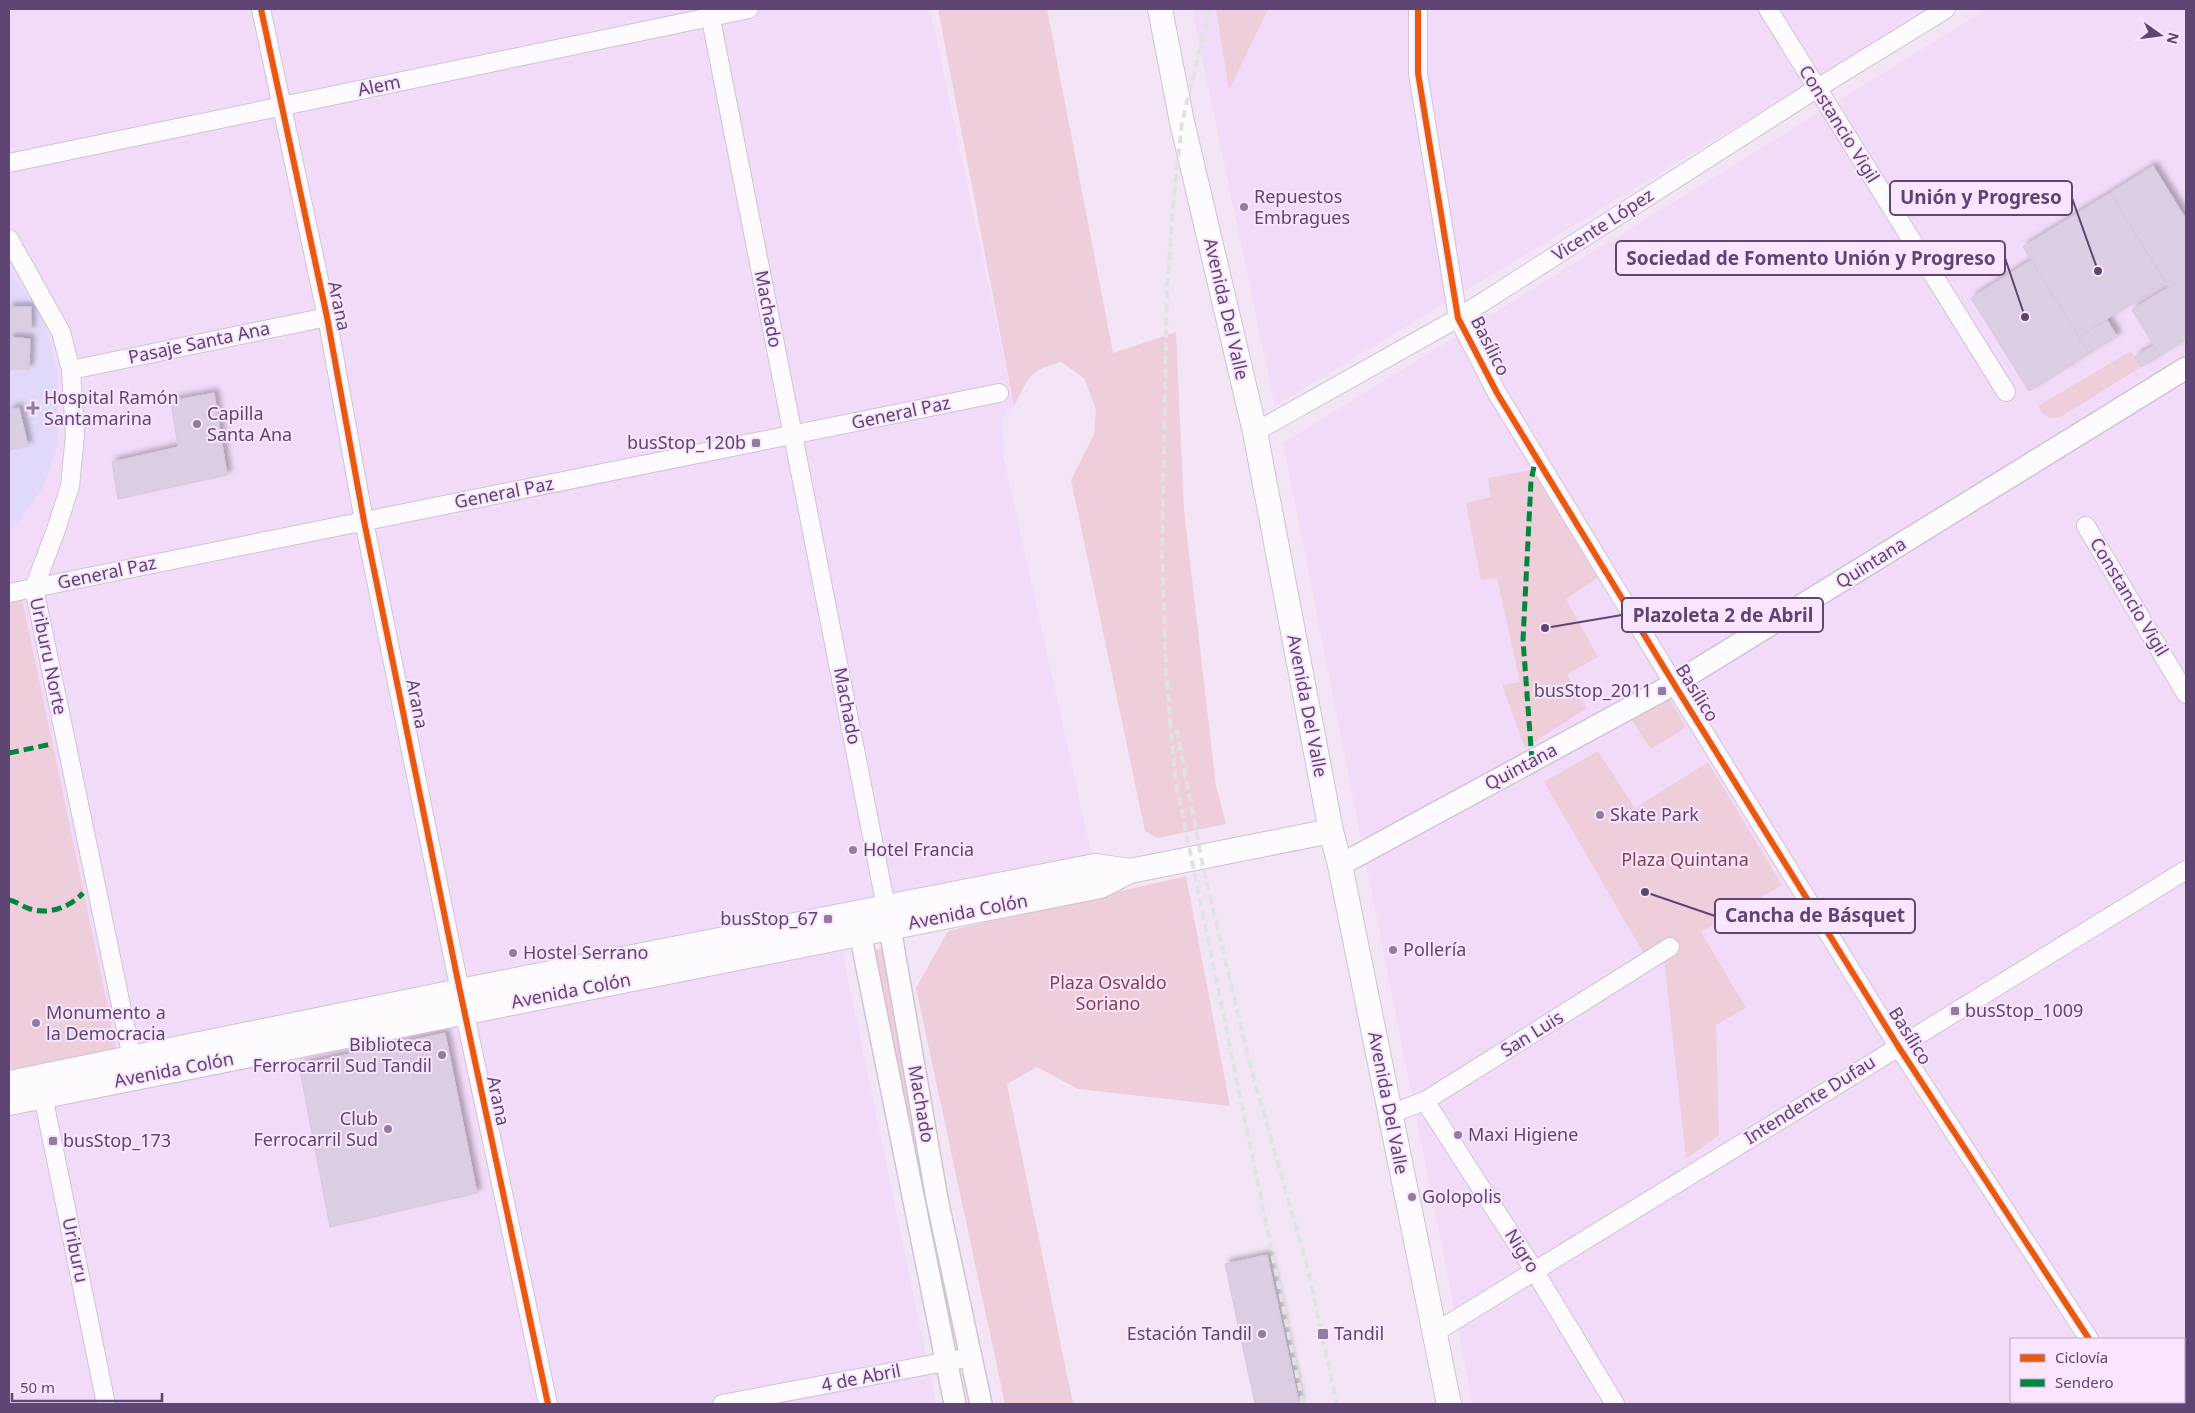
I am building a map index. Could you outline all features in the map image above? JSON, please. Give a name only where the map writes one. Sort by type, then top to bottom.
[{"type":"main road","name":"Avenida Del Valle","points":[[1160,9],[1182,122],[1255,432],[1331,831],[1340,865],[1449,1404]]},
{"type":"main road","name":"Avenida Colón","points":[[9,1083],[132,1058],[462,1001],[888,918],[1100,886],[1130,871],[1331,831]]},
{"type":"main road","name":"Avenida Colón","points":[[9,1103],[462,1001]]},
{"type":"street","name":"Arana","points":[[261,9],[327,317],[364,520],[462,1001],[548,1404]]},
{"type":"street","name":"Alem","points":[[9,163],[710,13],[749,9]]},
{"type":"street","name":"Basílico","points":[[1418,9],[1418,73],[1458,318],[1497,393],[1674,684],[1898,1046],[2088,1338]]},
{"type":"street","name":"Constancio Vigil","points":[[1768,9],[2006,392]]},
{"type":"street","name":"Vicente López","points":[[1255,432],[1458,318],[1816,89],[1946,9]]},
{"type":"street","name":"Machado","points":[[710,13],[888,918],[937,1199],[981,1404]]},
{"type":"street","name":"Uriburu Norte","points":[[9,239],[61,332],[71,370],[75,435],[70,486],[34,588],[132,1058]]},
{"type":"street","name":"Pasaje Santa Ana","points":[[71,370],[327,317]]},
{"type":"street","name":"Quintana","points":[[1340,865],[1674,684],[2186,368]]},
{"type":"street","name":"General Paz","points":[[9,593],[1000,393]]},
{"type":"street","name":"Constancio Vigil","points":[[2086,526],[2186,694]]},
{"type":"street","name":"Intendente Dufau","points":[[1434,1333],[2186,870]]},
{"type":"street","name":"Machado","points":[[858,924],[955,1404]]},
{"type":"street","name":"San Luis","points":[[1390,1114],[1426,1101],[1670,947]]},
{"type":"street","name":"Uriburu","points":[[43,1096],[106,1404]]},
{"type":"street","name":"Nigro","points":[[1426,1101],[1534,1270],[1615,1404]]},
{"type":"street","name":"4 de Abril","points":[[722,1404],[971,1357]]},
{"type":"shaded area","points":[[9,9],[930,9],[1014,406],[1002,418],[1003,455],[1094,867],[835,917],[936,1404],[9,1404]]},
{"type":"shaded area","points":[[1192,9],[1931,9],[1275,406]]},
{"type":"shaded area","points":[[1987,9],[2186,9],[2186,1404],[1473,1404],[1283,443]]},
{"type":"shaded area","name":"Hospital Ramón Santamarina","points":[[9,269],[44,320],[58,374],[58,441],[44,486],[19,521],[9,530]]},
{"type":"green space","points":[[938,9],[1047,9],[1113,353],[1176,332],[1184,510],[1216,786],[1226,824],[1157,838],[1145,831],[1071,480],[1094,434],[1096,410],[1084,378],[1061,362],[1042,368],[1031,376],[1014,406]]},
{"type":"green space","points":[[1216,9],[1268,9],[1229,90]]},
{"type":"green space","points":[[2131,351],[2141,367],[2062,416],[2051,418],[2040,410],[2038,406]]},
{"type":"green space","points":[[1532,470],[1599,577],[1566,599],[1598,657],[1567,674],[1587,708],[1525,748],[1502,685],[1520,682],[1497,578],[1481,580],[1466,503],[1491,497],[1488,478]]},
{"type":"green space","points":[[22,599],[117,1051],[9,1073],[9,602]]},
{"type":"green space","points":[[1668,697],[1686,727],[1651,749],[1632,720]]},
{"type":"green space","name":"Plaza Quintana","points":[[1598,751],[1635,808],[1708,762],[1782,885],[1701,932],[1746,1008],[1716,1025],[1719,1135],[1686,1159],[1664,958],[1651,966],[1544,782]]},
{"type":"green space","name":"Plaza Osvaldo Soriano","points":[[1186,876],[1230,1106],[1078,1089],[1037,1067],[1007,1084],[1073,1404],[1005,1404],[916,988],[948,931]]},
{"type":"green space","points":[[882,948],[956,1341],[949,1342],[875,950]]},
{"type":"building","points":[[2153,166],[2186,219],[2186,276],[2169,287],[2110,193]]},
{"type":"building","points":[[2110,193],[2165,282],[2079,337],[2023,247]]},
{"type":"building","points":[[2031,260],[2089,353],[2029,391],[1971,298]]},
{"type":"building","points":[[2186,276],[2186,339],[2160,355],[2132,310]]},
{"type":"building","points":[[9,307],[31,307],[31,331],[9,331]]},
{"type":"building","points":[[2107,320],[2117,336],[2089,353],[2079,337]]},
{"type":"building","points":[[9,337],[30,339],[29,369],[9,369]]},
{"type":"building","points":[[2154,345],[2160,355],[2141,367],[2135,357]]},
{"type":"building","name":"Capilla Santa Ana","points":[[214,393],[227,475],[118,499],[112,462],[178,447],[171,401]]},
{"type":"building","points":[[19,408],[28,446],[9,450],[9,410]]},
{"type":"building","name":"Club Ferrocarril Sud","points":[[445,1033],[477,1193],[330,1227],[299,1065]]},
{"type":"building","name":"Estación Tandil","points":[[1267,1255],[1299,1404],[1255,1404],[1225,1264]]},
{"type":"railway","points":[[1210,9],[1182,122],[1167,290],[1162,553],[1166,671],[1175,778],[1303,1404]]},
{"type":"railway","points":[[1177,730],[1201,857],[1249,1061],[1307,1266],[1337,1404]]},
{"type":"marked path","points":[[1532,761],[1523,640],[1531,481],[1536,457]]},
{"type":"marked path","points":[[9,753],[52,744]]},
{"type":"marked path","points":[[9,900],[30,909],[45,911],[66,906],[83,893]]},
{"type":"cycle path","points":[[261,9],[327,317],[364,521],[460,991],[548,1404]]},
{"type":"cycle path","points":[[1418,9],[1418,73],[1458,318],[1497,393],[1674,684],[1898,1046],[2088,1338]]},
{"type":"place","name":"Repuestos Embragues","points":[[1244,207]]},
{"type":"place","name":"Unión y Progreso","points":[[2098,271]]},
{"type":"place","name":"Sociedad de Fomento Unión y Progreso","points":[[2025,317]]},
{"type":"place","name":"Hospital Ramón Santamarina","points":[[33,408]]},
{"type":"place","name":"Capilla Santa Ana","points":[[197,424]]},
{"type":"place","name":"busStop_120b","points":[[756,443]]},
{"type":"place","name":"Plazoleta 2 de Abril","points":[[1545,628]]},
{"type":"place","name":"busStop_2011","points":[[1662,691]]},
{"type":"place","name":"Skate Park","points":[[1600,815]]},
{"type":"place","name":"Hotel Francia","points":[[853,850]]},
{"type":"place","name":"Cancha de Básquet","points":[[1645,892]]},
{"type":"place","name":"busStop_67","points":[[828,919]]},
{"type":"place","name":"Pollería","points":[[1393,950]]},
{"type":"place","name":"Hostel Serrano","points":[[513,953]]},
{"type":"place","name":"busStop_1009","points":[[1955,1011]]},
{"type":"place","name":"Monumento a la Democracia","points":[[36,1023]]},
{"type":"place","name":"Biblioteca Ferrocarril Sud Tandil","points":[[442,1055]]},
{"type":"place","name":"Club Ferrocarril Sud","points":[[388,1129]]},
{"type":"place","name":"Maxi Higiene","points":[[1458,1135]]},
{"type":"place","name":"busStop_173","points":[[53,1141]]},
{"type":"place","name":"Golopolis","points":[[1412,1197]]},
{"type":"place","name":"Estación Tandil","points":[[1262,1334]]},
{"type":"place","name":"Tandil","points":[[1323,1334]]}]
